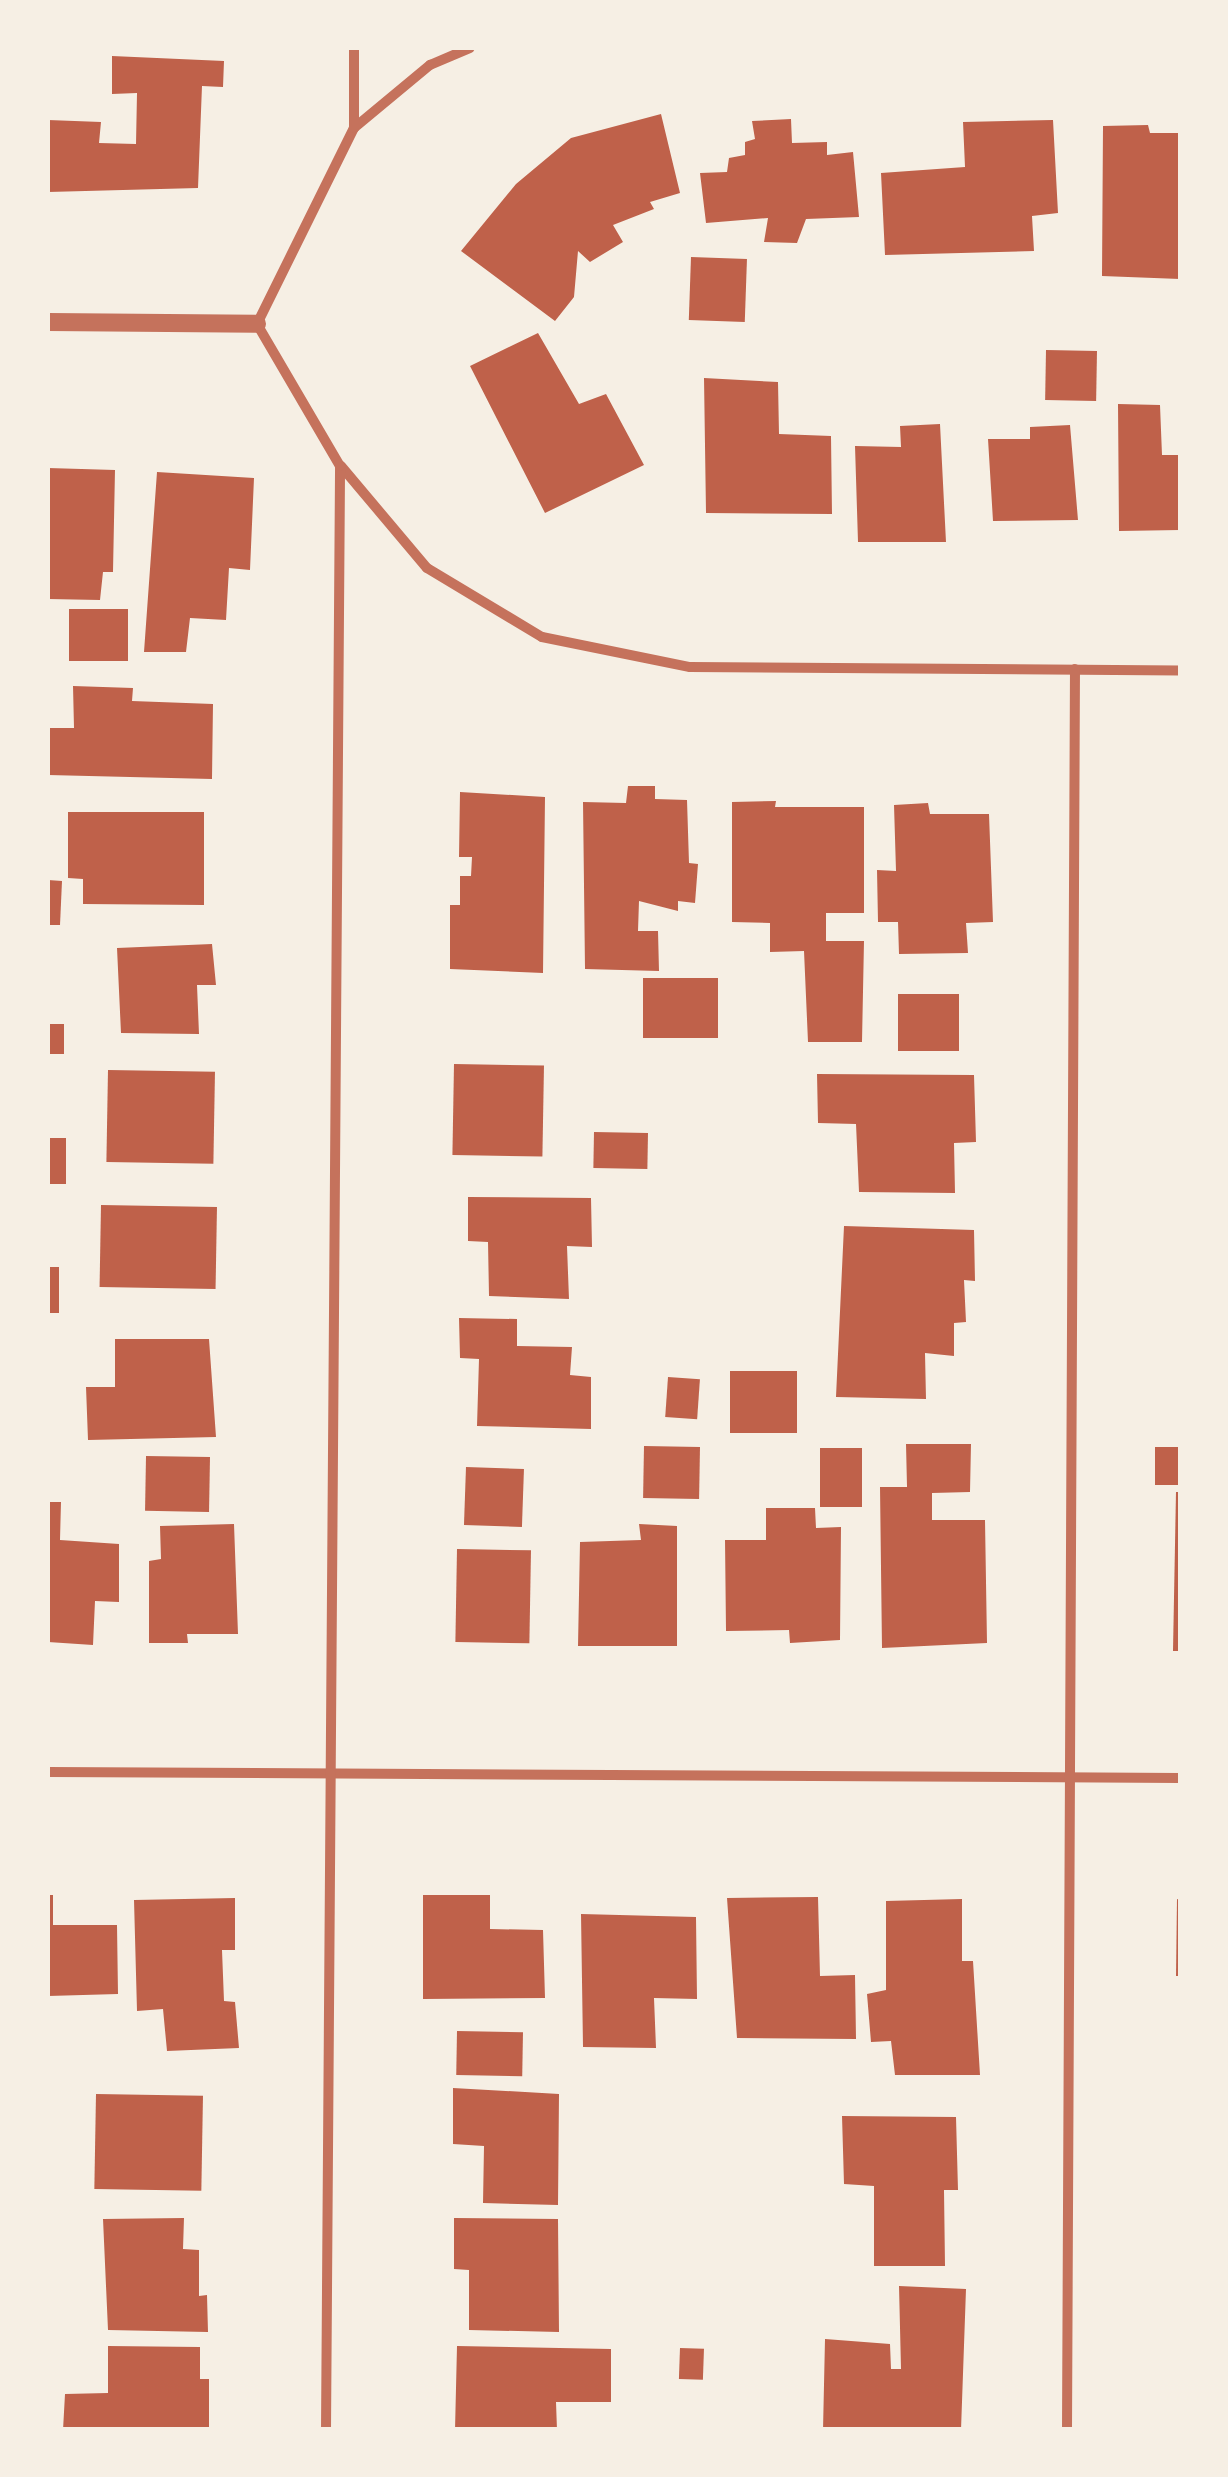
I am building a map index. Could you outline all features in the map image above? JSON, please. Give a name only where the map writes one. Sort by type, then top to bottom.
[{"type":"street","points":[[354,48],[354,128]]},
{"type":"street","points":[[257,324],[354,128],[430,64],[470,48]]},
{"type":"street","points":[[48,322],[257,324]]},
{"type":"street","points":[[257,324],[340,466],[428,568],[542,637],[690,666],[1180,670]]},
{"type":"street","points":[[326,2430],[334,1775],[340,466]]},
{"type":"street","points":[[1067,2430],[1075,670]]},
{"type":"street","points":[[48,1772],[1180,1778]]},
{"type":"building","points":[[112,56],[224,61],[223,87],[202,86],[198,188],[48,192],[48,120],[101,122],[99,143],[136,144],[137,93],[112,94]]},
{"type":"building","points":[[661,114],[680,193],[650,202],[654,209],[613,225],[623,242],[590,262],[578,251],[574,297],[555,321],[461,251],[516,184],[571,138]]},
{"type":"building","points":[[791,119],[792,143],[827,142],[827,155],[853,152],[859,217],[806,219],[797,243],[764,242],[768,218],[706,223],[700,173],[727,172],[729,158],[745,155],[745,142],[755,139],[752,121]]},
{"type":"building","points":[[1053,120],[1058,213],[1032,216],[1034,251],[885,255],[881,173],[965,167],[963,122]]},
{"type":"building","points":[[1148,125],[1150,133],[1180,133],[1180,279],[1102,276],[1103,126]]},
{"type":"building","points":[[691,257],[747,259],[745,322],[689,320]]},
{"type":"building","points":[[538,333],[579,404],[606,394],[644,465],[545,513],[470,366]]},
{"type":"building","points":[[1046,350],[1097,351],[1096,401],[1045,400]]},
{"type":"building","points":[[704,378],[778,382],[779,434],[831,436],[832,514],[706,513]]},
{"type":"building","points":[[1118,404],[1160,405],[1162,455],[1180,455],[1180,530],[1119,531]]},
{"type":"building","points":[[940,424],[946,542],[858,542],[855,446],[901,447],[900,426]]},
{"type":"building","points":[[1070,425],[1078,520],[993,521],[988,439],[1030,439],[1030,427]]},
{"type":"building","points":[[48,468],[115,470],[113,572],[103,572],[100,600],[48,599]]},
{"type":"building","points":[[157,472],[254,478],[250,570],[229,568],[226,620],[190,618],[186,652],[144,652]]},
{"type":"building","points":[[69,609],[128,609],[128,661],[69,661]]},
{"type":"building","points":[[73,686],[133,688],[132,701],[213,704],[212,779],[48,775],[48,728],[74,728]]},
{"type":"building","points":[[628,786],[655,786],[655,799],[687,800],[689,863],[698,864],[695,903],[678,901],[678,911],[639,901],[638,931],[658,931],[659,971],[585,969],[583,802],[626,803]]},
{"type":"building","points":[[460,792],[545,797],[543,973],[450,969],[450,905],[460,905],[460,876],[471,876],[472,857],[459,857]]},
{"type":"building","points":[[776,801],[775,807],[864,807],[864,913],[826,913],[826,941],[864,941],[862,1042],[808,1042],[804,951],[770,952],[770,923],[732,922],[732,802]]},
{"type":"building","points":[[928,803],[930,814],[989,814],[993,922],[966,923],[968,953],[899,954],[898,922],[878,922],[877,870],[896,871],[894,805]]},
{"type":"building","points":[[68,812],[204,812],[204,905],[83,904],[83,879],[68,878]]},
{"type":"building","points":[[48,880],[62,881],[60,925],[48,925]]},
{"type":"building","points":[[212,944],[216,985],[197,985],[199,1034],[121,1033],[117,948]]},
{"type":"building","points":[[643,978],[718,978],[718,1038],[643,1038]]},
{"type":"building","points":[[898,994],[959,994],[959,1051],[898,1051]]},
{"type":"building","points":[[48,1024],[64,1024],[64,1054],[48,1054]]},
{"type":"building","points":[[454,1064],[544,1066],[542,1157],[452,1155]]},
{"type":"building","points":[[108,1070],[215,1072],[213,1164],[106,1162]]},
{"type":"building","points":[[817,1074],[974,1075],[976,1142],[954,1143],[955,1193],[859,1192],[856,1124],[818,1123]]},
{"type":"building","points":[[594,1132],[648,1133],[647,1169],[593,1168]]},
{"type":"building","points":[[48,1138],[66,1138],[66,1184],[48,1184]]},
{"type":"building","points":[[468,1197],[591,1198],[592,1247],[567,1246],[569,1299],[489,1296],[488,1242],[468,1241]]},
{"type":"building","points":[[101,1205],[217,1207],[216,1289],[100,1287]]},
{"type":"building","points":[[844,1226],[974,1230],[975,1281],[964,1280],[966,1322],[954,1323],[954,1356],[925,1353],[926,1399],[836,1397]]},
{"type":"building","points":[[48,1267],[59,1267],[59,1313],[48,1313]]},
{"type":"building","points":[[459,1318],[517,1319],[517,1346],[572,1347],[570,1375],[591,1377],[591,1429],[477,1426],[479,1359],[460,1358]]},
{"type":"building","points":[[115,1339],[209,1339],[216,1437],[88,1440],[86,1387],[115,1387]]},
{"type":"building","points":[[730,1371],[797,1371],[797,1433],[730,1433]]},
{"type":"building","points":[[668,1377],[700,1379],[697,1419],[665,1417]]},
{"type":"building","points":[[906,1444],[971,1444],[970,1492],[932,1493],[932,1520],[985,1520],[987,1643],[882,1648],[880,1487],[907,1487]]},
{"type":"building","points":[[644,1446],[700,1447],[699,1499],[643,1498]]},
{"type":"building","points":[[1155,1447],[1180,1447],[1180,1485],[1155,1485]]},
{"type":"building","points":[[820,1448],[862,1448],[862,1507],[820,1507]]},
{"type":"building","points":[[146,1456],[210,1457],[209,1512],[145,1511]]},
{"type":"building","points":[[466,1467],[524,1469],[522,1527],[464,1525]]},
{"type":"building","points":[[1176,1492],[1180,1492],[1180,1651],[1173,1651]]},
{"type":"building","points":[[48,1502],[61,1502],[60,1540],[119,1544],[119,1602],[95,1601],[93,1645],[48,1642]]},
{"type":"building","points":[[766,1508],[815,1508],[816,1528],[841,1527],[840,1640],[790,1643],[789,1630],[726,1631],[725,1540],[766,1540]]},
{"type":"building","points":[[234,1524],[238,1634],[187,1634],[188,1643],[149,1643],[149,1561],[161,1559],[160,1526]]},
{"type":"building","points":[[639,1524],[677,1526],[677,1646],[578,1646],[580,1542],[641,1540]]},
{"type":"building","points":[[457,1549],[531,1550],[529,1643],[455,1642]]},
{"type":"building","points":[[48,1895],[53,1895],[53,1925],[117,1925],[118,1994],[48,1996]]},
{"type":"building","points":[[423,1895],[490,1895],[490,1929],[543,1930],[545,1998],[423,1999]]},
{"type":"building","points":[[818,1897],[820,1976],[855,1975],[856,2039],[737,2038],[727,1898]]},
{"type":"building","points":[[235,1898],[235,1950],[222,1950],[224,2001],[235,2002],[239,2048],[167,2051],[163,2009],[137,2011],[134,1900]]},
{"type":"building","points":[[962,1899],[962,1961],[973,1961],[980,2075],[895,2075],[891,2041],[871,2042],[867,1994],[886,1990],[886,1901]]},
{"type":"building","points":[[1177,1899],[1180,1900],[1180,1976],[1176,1976]]},
{"type":"building","points":[[581,1914],[696,1917],[697,1999],[654,1998],[656,2048],[583,2047]]},
{"type":"building","points":[[457,2031],[523,2032],[522,2076],[456,2075]]},
{"type":"building","points":[[453,2088],[559,2094],[558,2205],[483,2203],[484,2146],[453,2144]]},
{"type":"building","points":[[96,2094],[203,2096],[201,2191],[94,2189]]},
{"type":"building","points":[[842,2116],[956,2117],[958,2190],[944,2190],[945,2266],[874,2266],[874,2186],[844,2184]]},
{"type":"building","points":[[184,2218],[183,2249],[199,2250],[199,2296],[207,2295],[208,2332],[108,2330],[103,2219]]},
{"type":"building","points":[[454,2218],[558,2219],[559,2332],[469,2330],[469,2270],[454,2269]]},
{"type":"building","points":[[899,2286],[966,2289],[961,2430],[823,2430],[825,2339],[890,2344],[891,2369],[901,2369]]},
{"type":"building","points":[[108,2346],[200,2347],[200,2379],[209,2379],[209,2430],[63,2430],[65,2394],[108,2393]]},
{"type":"building","points":[[457,2346],[611,2349],[611,2402],[556,2402],[557,2430],[455,2430]]},
{"type":"building","points":[[680,2348],[704,2349],[703,2380],[679,2379]]}]
